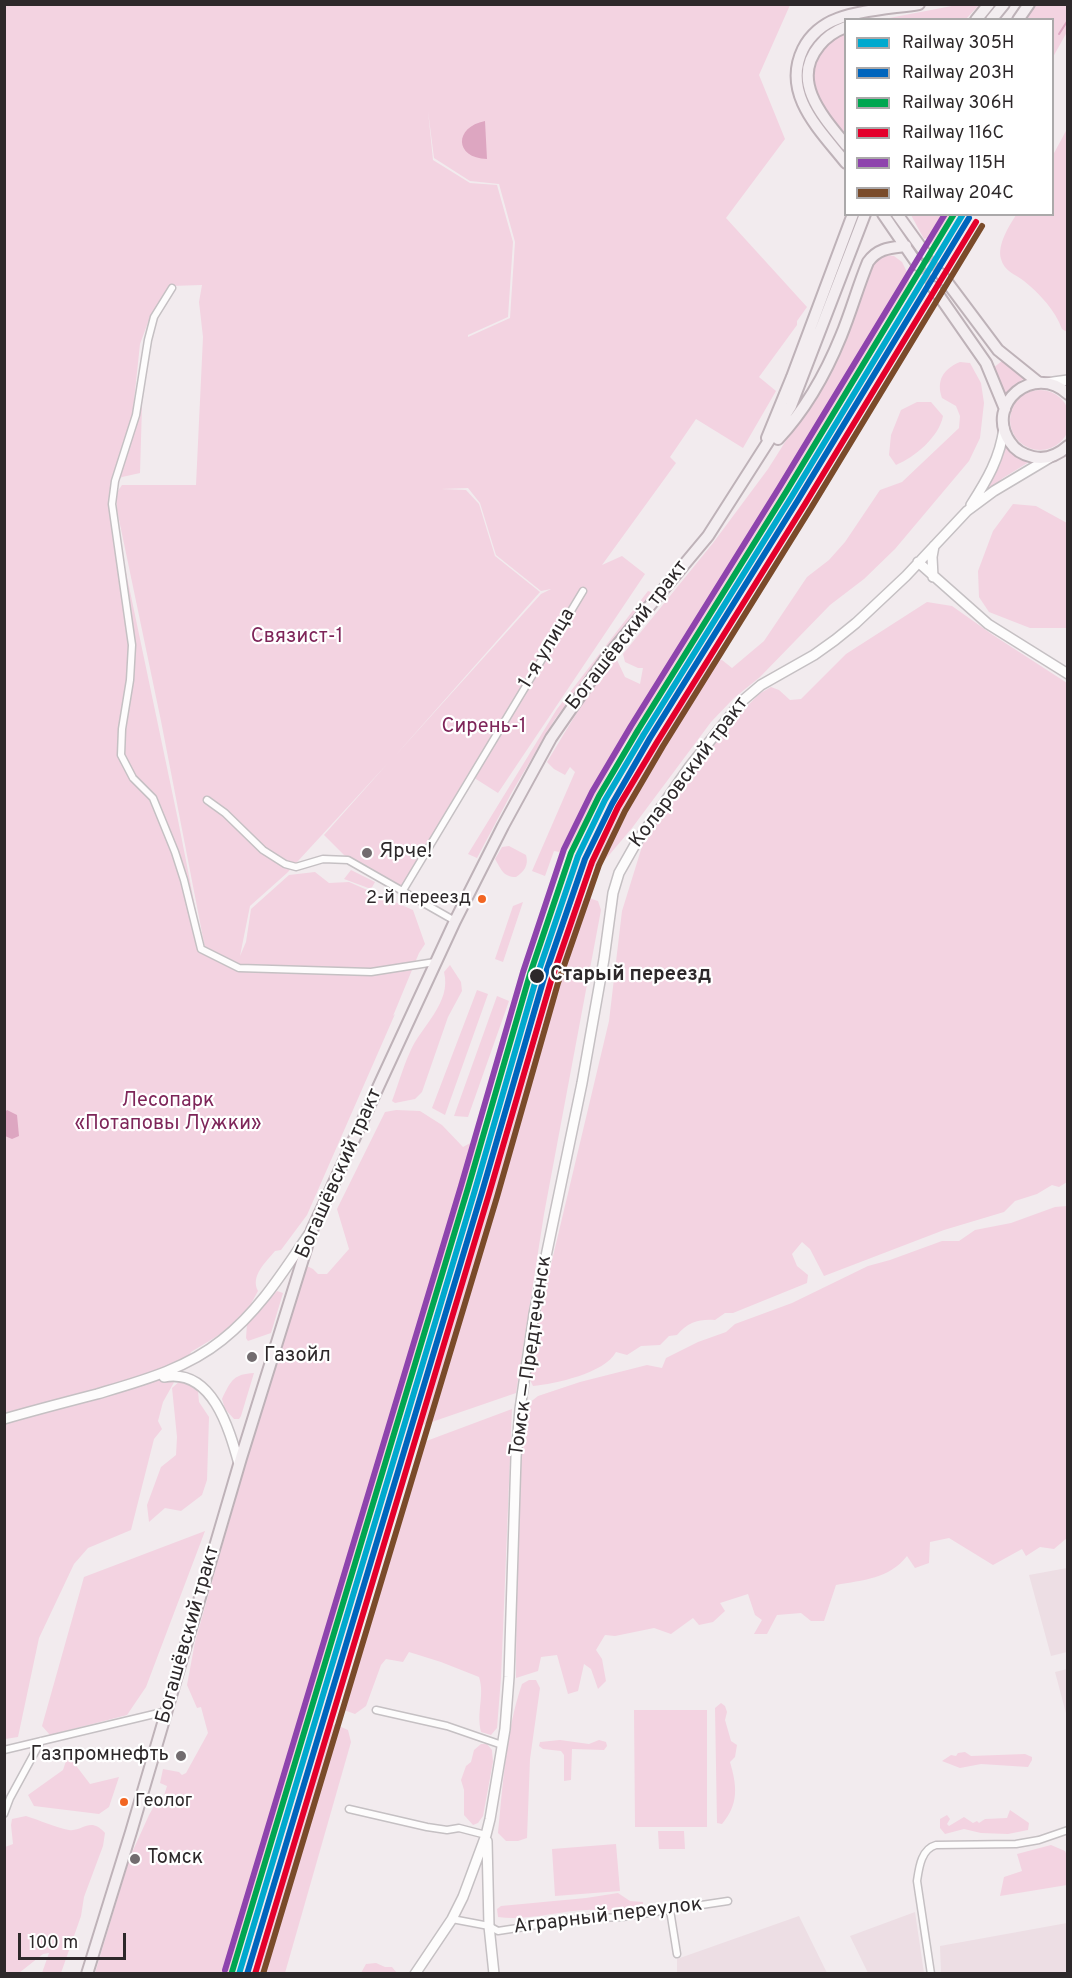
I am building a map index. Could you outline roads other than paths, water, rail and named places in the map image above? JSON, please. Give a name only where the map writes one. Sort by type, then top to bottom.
[{"type":"main road","points":[[844,160],[806,111],[799,98],[796,71],[799,57],[814,33],[837,19],[919,4]]},
{"type":"main road","points":[[978,18],[989,4]]},
{"type":"main road","points":[[993,18],[1004,4]]},
{"type":"main road","points":[[1019,18],[1029,4]]},
{"type":"main road","points":[[844,28],[832,34],[815,51],[807,72],[810,93],[816,105],[844,142]]},
{"type":"main road","points":[[885,216],[918,265]]},
{"type":"main road","points":[[898,216],[925,253]]},
{"type":"main road","points":[[905,216],[916,240]]},
{"type":"main road","name":"Богашёвский тракт","points":[[87,1974],[247,1437],[312,1230],[455,921],[503,826],[566,715],[607,657],[708,536],[762,453],[771,423],[854,222]]},
{"type":"main road","points":[[762,453],[783,434],[821,377],[841,335],[865,270],[873,255],[887,248],[906,246]]},
{"type":"main road","points":[[941,274],[998,350],[1013,364],[1042,383],[1059,387],[1068,394]]},
{"type":"main road","points":[[933,287],[986,363],[1005,409],[1002,446],[996,462],[967,511]]},
{"type":"main road","points":[[1005,409],[1015,393],[1026,386],[1068,380]]},
{"type":"main road","points":[[1004,428],[1013,446],[1023,453],[1041,458],[1053,456]]},
{"type":"main road","points":[[967,511],[1008,482],[1068,446]]},
{"type":"main road","name":"Коларовский тракт","points":[[616,882],[624,862],[636,843],[690,766],[741,702],[767,681],[836,640],[906,576],[967,511]]},
{"type":"main road","points":[[933,577],[932,557],[935,545]]},
{"type":"main road","points":[[918,562],[988,624],[1068,674]]},
{"type":"main road","points":[[906,576],[924,574],[933,577]]},
{"type":"main road","name":"Томск — Предтеченск","points":[[486,1835],[502,1745],[509,1677],[516,1457],[521,1401],[534,1314],[582,1083],[616,882]]},
{"type":"main road","points":[[141,1381],[188,1363],[215,1346],[242,1322],[269,1292],[312,1230]]},
{"type":"main road","points":[[280,1276],[285,1273],[290,1274],[294,1282]]},
{"type":"main road","points":[[188,1363],[185,1371],[214,1401],[232,1436],[239,1464]]},
{"type":"main road","points":[[4,1419],[141,1381],[173,1375],[184,1376],[195,1381]]},
{"type":"main road","points":[[232,1436],[237,1440],[247,1437]]},
{"type":"main road","points":[[415,1974],[452,1919],[475,1869],[486,1835]]},
{"type":"main road","points":[[486,1835],[489,1926],[494,1974]]},
{"type":"street","points":[[172,288],[154,318],[148,339],[136,415],[115,481],[112,504],[132,645],[121,755],[133,778],[153,798],[184,880],[201,950],[239,968],[371,972],[436,962]]},
{"type":"street","name":"1-я улица","points":[[402,892],[582,591]]},
{"type":"street","points":[[207,800],[225,813],[263,850],[285,864],[296,867],[323,859],[348,860],[455,921]]},
{"type":"street","points":[[376,1710],[447,1726],[502,1745]]},
{"type":"street","points":[[7,1750],[167,1711]]},
{"type":"street","points":[[4,1814],[10,1798],[41,1741]]},
{"type":"street","points":[[349,1809],[427,1827],[447,1830],[459,1828],[486,1835]]},
{"type":"street","points":[[931,1974],[918,1900],[917,1881],[919,1868],[927,1851],[936,1845],[1016,1844],[1039,1840],[1068,1830]]},
{"type":"street","name":"Аграрный переулок","points":[[452,1919],[489,1926],[498,1931],[576,1919],[622,1917],[728,1901]]},
{"type":"street","points":[[670,1910],[677,1954]]},
{"type":"waterway","points":[[1059,34],[1068,20]]},
{"type":"tunnel","points":[[925,253],[941,274]]},
{"type":"tunnel","points":[[918,265],[933,287]]},
{"type":"rail line","name":"115Н","points":[[225,1970],[461,1186],[523,972],[564,849],[592,792],[631,726],[944,216]]},
{"type":"rail line","name":"306Н","points":[[232,1972],[468,1188],[530,974],[571,853],[599,796],[638,730],[786,492],[953,216]]},
{"type":"rail line","name":"305Н","points":[[239,1974],[475,1190],[537,976],[578,856],[605,800],[644,734],[962,216]]},
{"type":"rail line","name":"203Н","points":[[247,1974],[544,978],[585,859],[612,804],[650,738],[969,218]]},
{"type":"rail line","name":"116С","points":[[255,1974],[551,981],[592,862],[618,807],[976,222]]},
{"type":"rail line","name":"204С","points":[[263,1974],[497,1197],[558,983],[599,865],[625,811],[663,746],[982,226]]},
{"type":"place","name":"Ярче!","points":[[367,853]]},
{"type":"place","name":"2-й переезд","points":[[482,899]]},
{"type":"place","name":"Старый переезд","points":[[537,976]]},
{"type":"place","name":"Газойл","points":[[252,1357]]},
{"type":"place","name":"Газпромнефть","points":[[181,1756]]},
{"type":"place","name":"Геолог","points":[[124,1802]]},
{"type":"place","name":"Томск","points":[[135,1859]]},
{"type":"park label","name":"Связист-1","points":[[297,638]]},
{"type":"park label","name":"Сирень-1","points":[[484,728]]},
{"type":"park label","name":"Лесопарк «Потаповы Лужки»","points":[[168,1114]]}]
